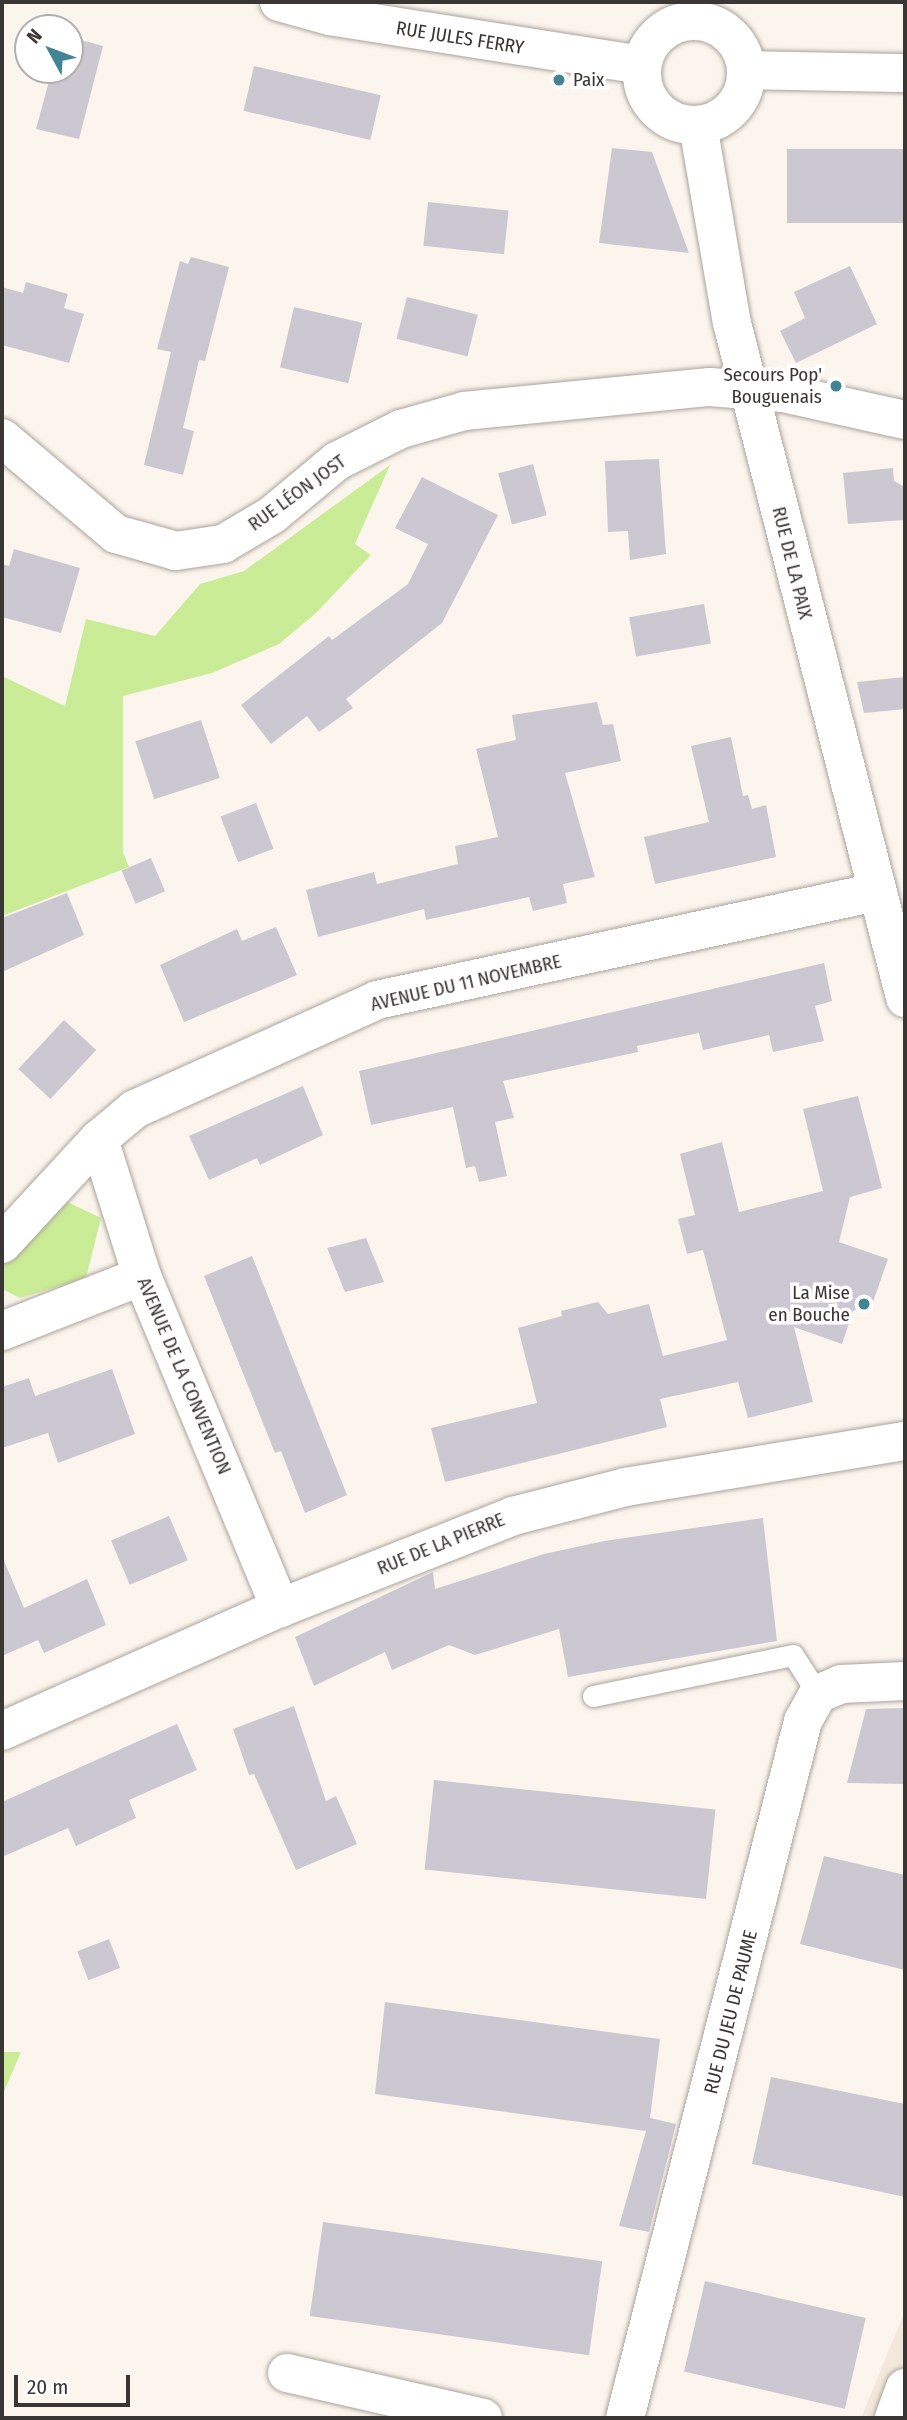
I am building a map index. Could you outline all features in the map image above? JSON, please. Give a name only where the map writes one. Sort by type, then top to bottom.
[{"type":"street","name":"RUE JULES FERRY","points":[[279,2],[329,16],[642,65]]},
{"type":"street","points":[[699,11],[733,38],[746,70],[743,91],[729,111],[698,125],[679,123],[657,109],[644,88],[642,65],[661,32],[699,11]]},
{"type":"street","points":[[746,70],[905,73]]},
{"type":"street","name":"RUE DE LA PAIX","points":[[698,125],[716,245],[750,391],[905,998]]},
{"type":"street","name":"RUE LÉON JOST","points":[[2,438],[116,534],[176,551],[223,544],[272,515],[337,461],[401,429],[464,411],[710,387],[783,393],[905,420]]},
{"type":"street","name":"AVENUE DU 11 NOVEMBRE","points":[[2,1244],[99,1139],[135,1109],[377,1000],[876,891]]},
{"type":"street","name":"AVENUE DE LA CONVENTION","points":[[99,1139],[142,1276],[280,1608]]},
{"type":"street","points":[[2,1331],[142,1276]]},
{"type":"street","name":"RUE DE LA PIERRE","points":[[2,1731],[280,1608],[513,1516],[574,1498],[905,1441]]},
{"type":"street","points":[[818,1694],[841,1684],[905,1681]]},
{"type":"street","name":"RUE DU JEU DE PAUME","points":[[625,2418],[803,1721],[818,1694]]},
{"type":"street","points":[[287,2372],[483,2418]]},
{"type":"street","points":[[894,2418],[905,2388]]},
{"type":"lane","points":[[593,1696],[793,1655],[818,1694]]},
{"type":"shaded area","points":[[905,2311],[905,2418],[861,2418]]},
{"type":"green space","points":[[390,465],[355,544],[371,555],[316,613],[279,644],[212,673],[123,696],[123,852],[129,867],[2,916],[2,676],[65,706],[86,619],[155,636],[200,584],[244,571]]},
{"type":"green space","points":[[61,1199],[101,1218],[86,1278],[20,1298],[2,1289],[2,1265]]},
{"type":"green space","points":[[2,2052],[21,2052],[2,2096]]},
{"type":"building","points":[[84,41],[103,46],[79,139],[36,129],[48,84],[84,84]]},
{"type":"building","points":[[254,66],[381,95],[370,140],[244,111]]},
{"type":"building","points":[[612,148],[652,152],[689,253],[599,243]]},
{"type":"building","points":[[787,149],[905,149],[905,223],[787,223]]},
{"type":"building","points":[[428,202],[509,210],[504,254],[423,246]]},
{"type":"building","points":[[191,257],[229,267],[205,361],[199,360],[183,428],[194,431],[183,475],[144,465],[171,352],[157,349],[180,261],[188,264]]},
{"type":"building","points":[[850,266],[877,324],[796,363],[780,331],[805,318],[794,292]]},
{"type":"building","points":[[26,282],[68,294],[64,308],[84,314],[69,363],[2,345],[2,287],[23,293]]},
{"type":"building","points":[[407,297],[478,315],[467,356],[397,339]]},
{"type":"building","points":[[294,307],[362,323],[348,383],[280,367]]},
{"type":"building","points":[[659,459],[666,554],[630,560],[628,531],[608,532],[605,461]]},
{"type":"building","points":[[533,464],[547,515],[512,525],[498,473]]},
{"type":"building","points":[[893,468],[894,481],[905,487],[905,520],[848,524],[843,473]]},
{"type":"building","points":[[422,477],[498,515],[442,623],[346,699],[353,708],[319,732],[307,716],[271,744],[241,705],[329,636],[332,640],[408,584],[428,544],[395,528]]},
{"type":"building","points":[[14,549],[80,568],[61,633],[2,617],[2,564],[9,566]]},
{"type":"building","points":[[704,604],[711,643],[636,657],[629,617]]},
{"type":"building","points":[[905,677],[905,709],[864,713],[857,682]]},
{"type":"building","points":[[597,702],[603,725],[613,724],[621,761],[565,773],[595,877],[563,884],[567,903],[533,911],[529,897],[426,920],[424,909],[318,937],[306,890],[374,872],[377,884],[458,864],[455,846],[498,837],[476,749],[516,740],[512,715]]},
{"type":"building","points":[[201,720],[220,778],[154,799],[135,741]]},
{"type":"building","points":[[731,737],[743,796],[748,795],[752,809],[766,805],[776,857],[655,884],[644,837],[709,822],[691,746]]},
{"type":"building","points":[[256,803],[274,849],[238,862],[221,817]]},
{"type":"building","points":[[151,858],[165,891],[136,904],[122,871]]},
{"type":"building","points":[[67,893],[84,935],[2,972],[2,918]]},
{"type":"building","points":[[276,927],[297,975],[184,1022],[160,965],[237,929],[242,941]]},
{"type":"building","points":[[824,963],[832,1001],[815,1006],[824,1041],[773,1052],[769,1035],[703,1050],[699,1033],[637,1046],[638,1052],[503,1081],[514,1118],[495,1122],[507,1176],[479,1182],[475,1166],[466,1168],[453,1107],[371,1125],[359,1071]]},
{"type":"building","points":[[64,1020],[96,1050],[50,1099],[18,1069]]},
{"type":"building","points":[[303,1086],[323,1135],[260,1165],[257,1158],[209,1180],[189,1136]]},
{"type":"building","points":[[858,1096],[882,1188],[850,1197],[839,1242],[888,1259],[873,1302],[853,1311],[842,1344],[794,1327],[813,1402],[748,1418],[738,1382],[660,1399],[667,1427],[445,1482],[431,1428],[537,1403],[518,1328],[562,1316],[561,1311],[598,1302],[608,1314],[649,1304],[663,1356],[727,1340],[703,1250],[687,1254],[678,1219],[695,1215],[680,1154],[722,1142],[739,1212],[823,1191],[803,1109]]},
{"type":"building","points":[[366,1238],[384,1282],[345,1292],[327,1248]]},
{"type":"building","points":[[252,1256],[347,1495],[305,1513],[281,1451],[275,1453],[204,1276]]},
{"type":"building","points":[[112,1369],[135,1434],[58,1463],[48,1433],[2,1448],[2,1387],[29,1378],[35,1396]]},
{"type":"building","points":[[169,1516],[188,1560],[130,1585],[111,1541]]},
{"type":"building","points":[[763,1518],[777,1641],[568,1677],[559,1629],[475,1655],[449,1645],[392,1670],[385,1652],[314,1686],[295,1637],[433,1572],[435,1589],[544,1554],[604,1541]]},
{"type":"building","points":[[2,1556],[24,1608],[87,1579],[106,1625],[44,1653],[38,1640],[2,1656]]},
{"type":"building","points":[[294,1706],[326,1801],[336,1796],[357,1844],[296,1870],[254,1774],[249,1775],[233,1729]]},
{"type":"building","points":[[905,1708],[905,1784],[847,1783],[866,1709]]},
{"type":"building","points":[[177,1724],[197,1770],[129,1800],[136,1818],[76,1846],[68,1828],[2,1857],[2,1802]]},
{"type":"building","points":[[434,1780],[715,1810],[706,1899],[425,1870]]},
{"type":"building","points":[[824,1856],[905,1875],[905,1970],[800,1944]]},
{"type":"building","points":[[109,1939],[120,1968],[88,1980],[77,1951]]},
{"type":"building","points":[[385,2002],[660,2039],[650,2118],[676,2124],[649,2232],[619,2226],[646,2131],[375,2094]]},
{"type":"building","points":[[771,2077],[905,2104],[905,2197],[752,2164]]},
{"type":"building","points":[[323,2222],[602,2261],[589,2355],[310,2316]]},
{"type":"building","points":[[705,2281],[866,2318],[845,2409],[684,2372]]},
{"type":"place","name":"Paix","points":[[559,80]]},
{"type":"place","name":"Secours Pop' Bouguenais","points":[[836,386]]},
{"type":"place","name":"La Mise en Bouche","points":[[864,1304]]}]
